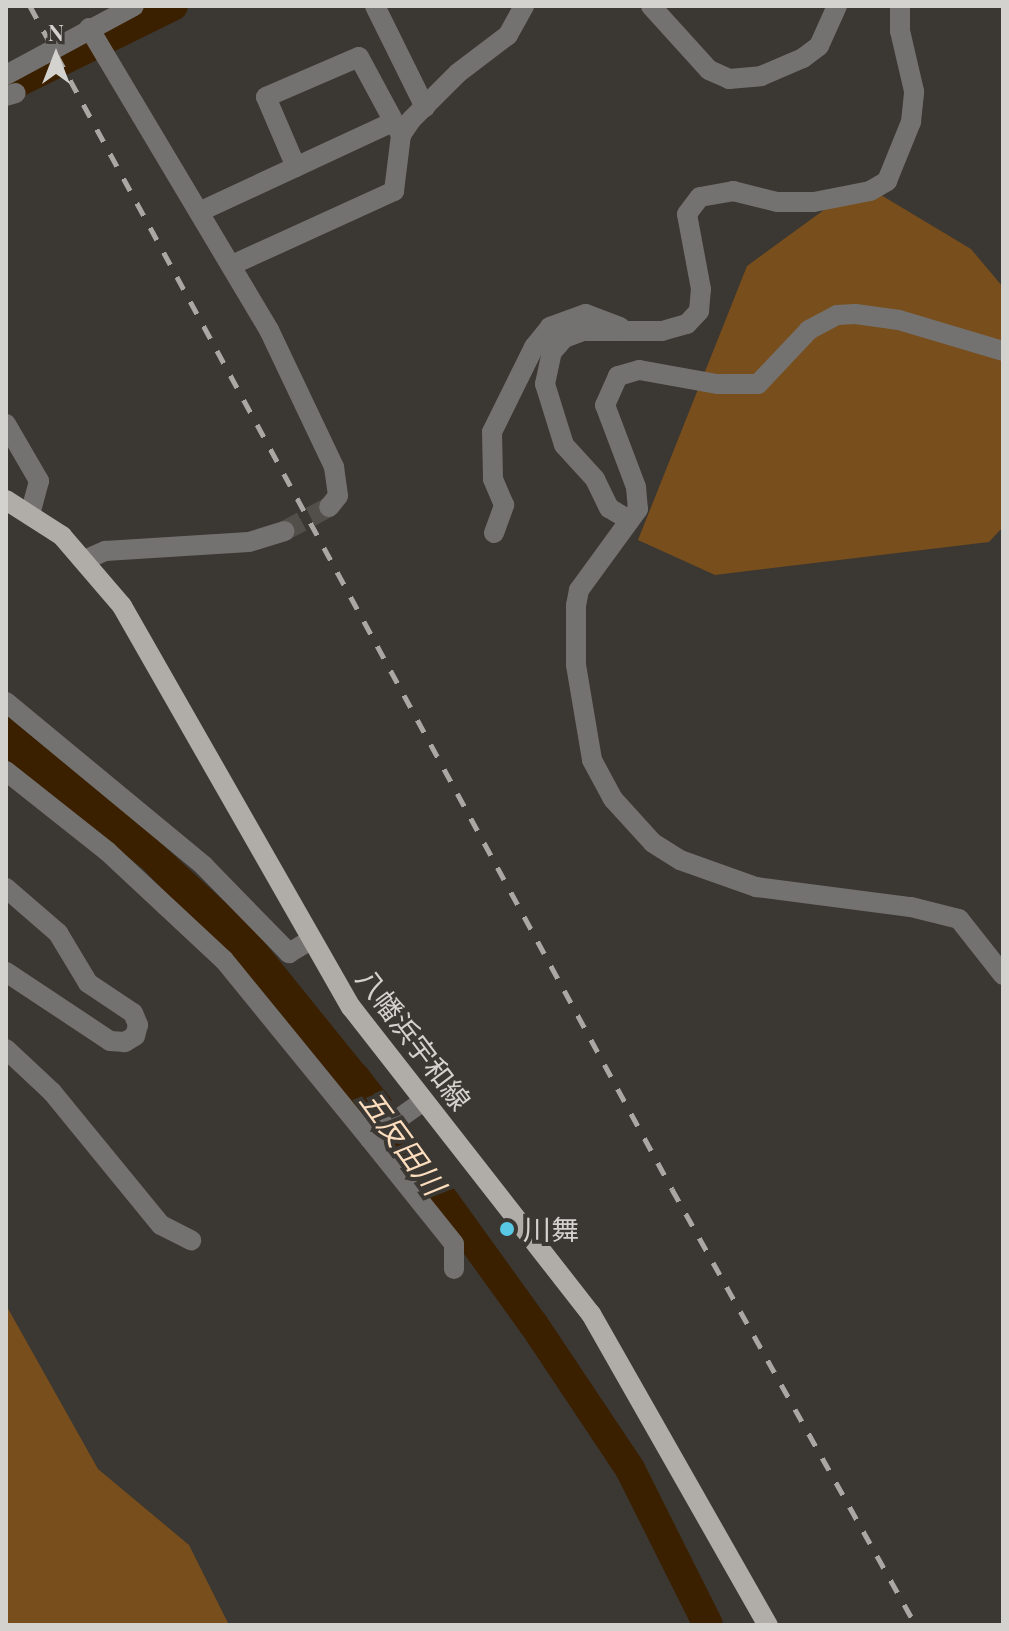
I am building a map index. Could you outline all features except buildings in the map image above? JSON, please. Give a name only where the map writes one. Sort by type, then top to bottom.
[{"type":"main road","name":"八幡浜宇和線","points":[[6,500],[87,559],[122,606],[309,941],[416,1107],[505,1200],[591,1314],[768,1625]]},
{"type":"street","points":[[9,88],[94,36],[134,6]]},
{"type":"street","points":[[375,6],[425,107]]},
{"type":"street","points":[[201,211],[296,167],[396,129],[508,35],[524,6]]},
{"type":"street","points":[[651,6],[709,70],[729,79],[761,76],[803,58],[819,46],[837,6]]},
{"type":"street","points":[[629,520],[609,508],[595,479],[564,445],[545,384],[552,352],[564,338],[583,331],[631,331],[687,324],[699,311],[701,289],[687,214],[700,197],[733,191],[777,202],[814,202],[870,191],[887,181],[911,122],[914,91],[900,31],[900,6]]},
{"type":"street","points":[[94,36],[234,264],[334,467],[338,496],[329,507]]},
{"type":"street","points":[[234,264],[394,191],[396,129],[359,57],[266,97],[296,167]]},
{"type":"street","points":[[494,533],[504,505],[493,479],[492,432],[534,347],[550,327],[586,314],[631,331]]},
{"type":"street","points":[[1003,351],[899,320],[855,314],[823,320],[758,384],[624,372],[609,388],[605,405],[636,487],[638,509],[579,590],[576,665],[592,760],[630,821],[680,860],[756,887],[911,907],[959,919],[1003,975]]},
{"type":"street","points":[[6,424],[12,445],[39,481],[30,515]]},
{"type":"street","points":[[87,559],[105,551],[249,542],[284,531]]},
{"type":"street","points":[[6,702],[204,866],[289,953],[309,941]]},
{"type":"street","points":[[6,771],[107,851],[224,960],[373,1137],[454,1244],[454,1269]]},
{"type":"street","points":[[6,888],[58,933],[88,983],[133,1013],[138,1025],[135,1036],[125,1042],[110,1041],[6,972]]},
{"type":"street","points":[[6,1049],[52,1092],[161,1225],[191,1240]]},
{"type":"street","points":[[373,1137],[416,1107]]},
{"type":"shaded area","points":[[861,183],[971,249],[1003,287],[1003,527],[989,542],[715,575],[638,540],[747,266]]},
{"type":"shaded area","points":[[6,715],[150,833],[253,928],[392,1100],[364,1122],[262,994],[143,869],[6,761]]},
{"type":"shaded area","points":[[6,1305],[98,1469],[189,1545],[229,1625],[6,1625]]},
{"type":"waterway","points":[[6,88],[173,6]]},
{"type":"waterway","name":"五反田川","points":[[355,1077],[534,1325],[630,1469],[708,1625]]},
{"type":"tunnel","points":[[284,531],[329,507]]},
{"type":"railway","points":[[30,6],[672,1189],[916,1625]]},
{"type":"place","name":"川舞","points":[[507,1229]]}]
